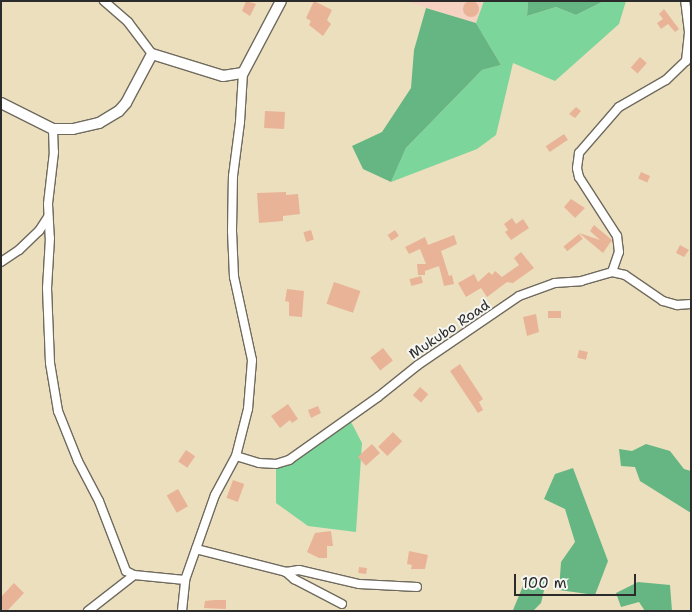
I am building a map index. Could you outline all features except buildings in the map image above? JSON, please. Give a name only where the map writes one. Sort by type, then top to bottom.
[{"type":"street","points":[[104,1],[128,22],[152,54],[223,76],[243,73]]},
{"type":"street","points":[[182,611],[185,580],[215,495],[236,456],[248,409],[252,360],[234,277],[232,231],[233,176],[240,122],[243,73],[281,1]]},
{"type":"street","points":[[686,1],[690,32],[686,61],[678,70],[646,93],[619,107],[579,153],[577,168],[579,176],[617,236],[619,252],[612,272],[625,275],[663,301],[677,305],[691,304]]},
{"type":"street","points":[[1,103],[53,129],[88,127],[111,117],[126,103],[152,54]]},
{"type":"street","points":[[53,129],[48,217],[50,238],[47,288],[50,363],[55,398],[78,461],[99,501],[126,571],[134,575],[185,580]]},
{"type":"street","points":[[1,262],[23,246],[48,217]]},
{"type":"street","name":"Mukubo Road","points":[[236,456],[259,463],[276,464],[289,460],[378,397],[418,365],[519,296],[555,283],[581,281],[612,272]]},
{"type":"street","points":[[196,549],[286,572],[300,570],[359,584],[417,587]]},
{"type":"street","points":[[286,572],[294,580],[342,604]]},
{"type":"street","points":[[88,611],[134,575]]},
{"type":"shaded area","points":[[406,1],[484,1],[476,23]]},
{"type":"green space","points":[[484,1],[528,1],[527,16],[556,7],[576,15],[604,1],[626,1],[619,24],[555,81],[513,63],[496,135],[477,149],[391,182],[406,148],[482,70],[501,65],[476,23]]},
{"type":"green space","points":[[528,1],[604,1],[576,15],[556,7],[527,16]]},
{"type":"green space","points":[[426,8],[476,23],[501,65],[482,70],[406,148],[391,182],[363,169],[352,146],[382,132],[411,88],[414,50]]},
{"type":"green space","points":[[350,420],[362,443],[356,532],[308,526],[276,503],[276,469],[291,462]]},
{"type":"green space","points":[[646,444],[670,451],[684,469],[691,471],[691,513],[640,481],[635,467],[621,466],[619,449],[632,451]]},
{"type":"green space","points":[[573,468],[608,561],[595,595],[559,590],[561,562],[575,542],[565,509],[544,499],[555,474]]},
{"type":"green space","points":[[547,578],[541,603],[533,611],[513,610],[525,581]]},
{"type":"green space","points":[[638,582],[670,585],[672,611],[645,611],[639,602],[621,607],[616,593]]}]
